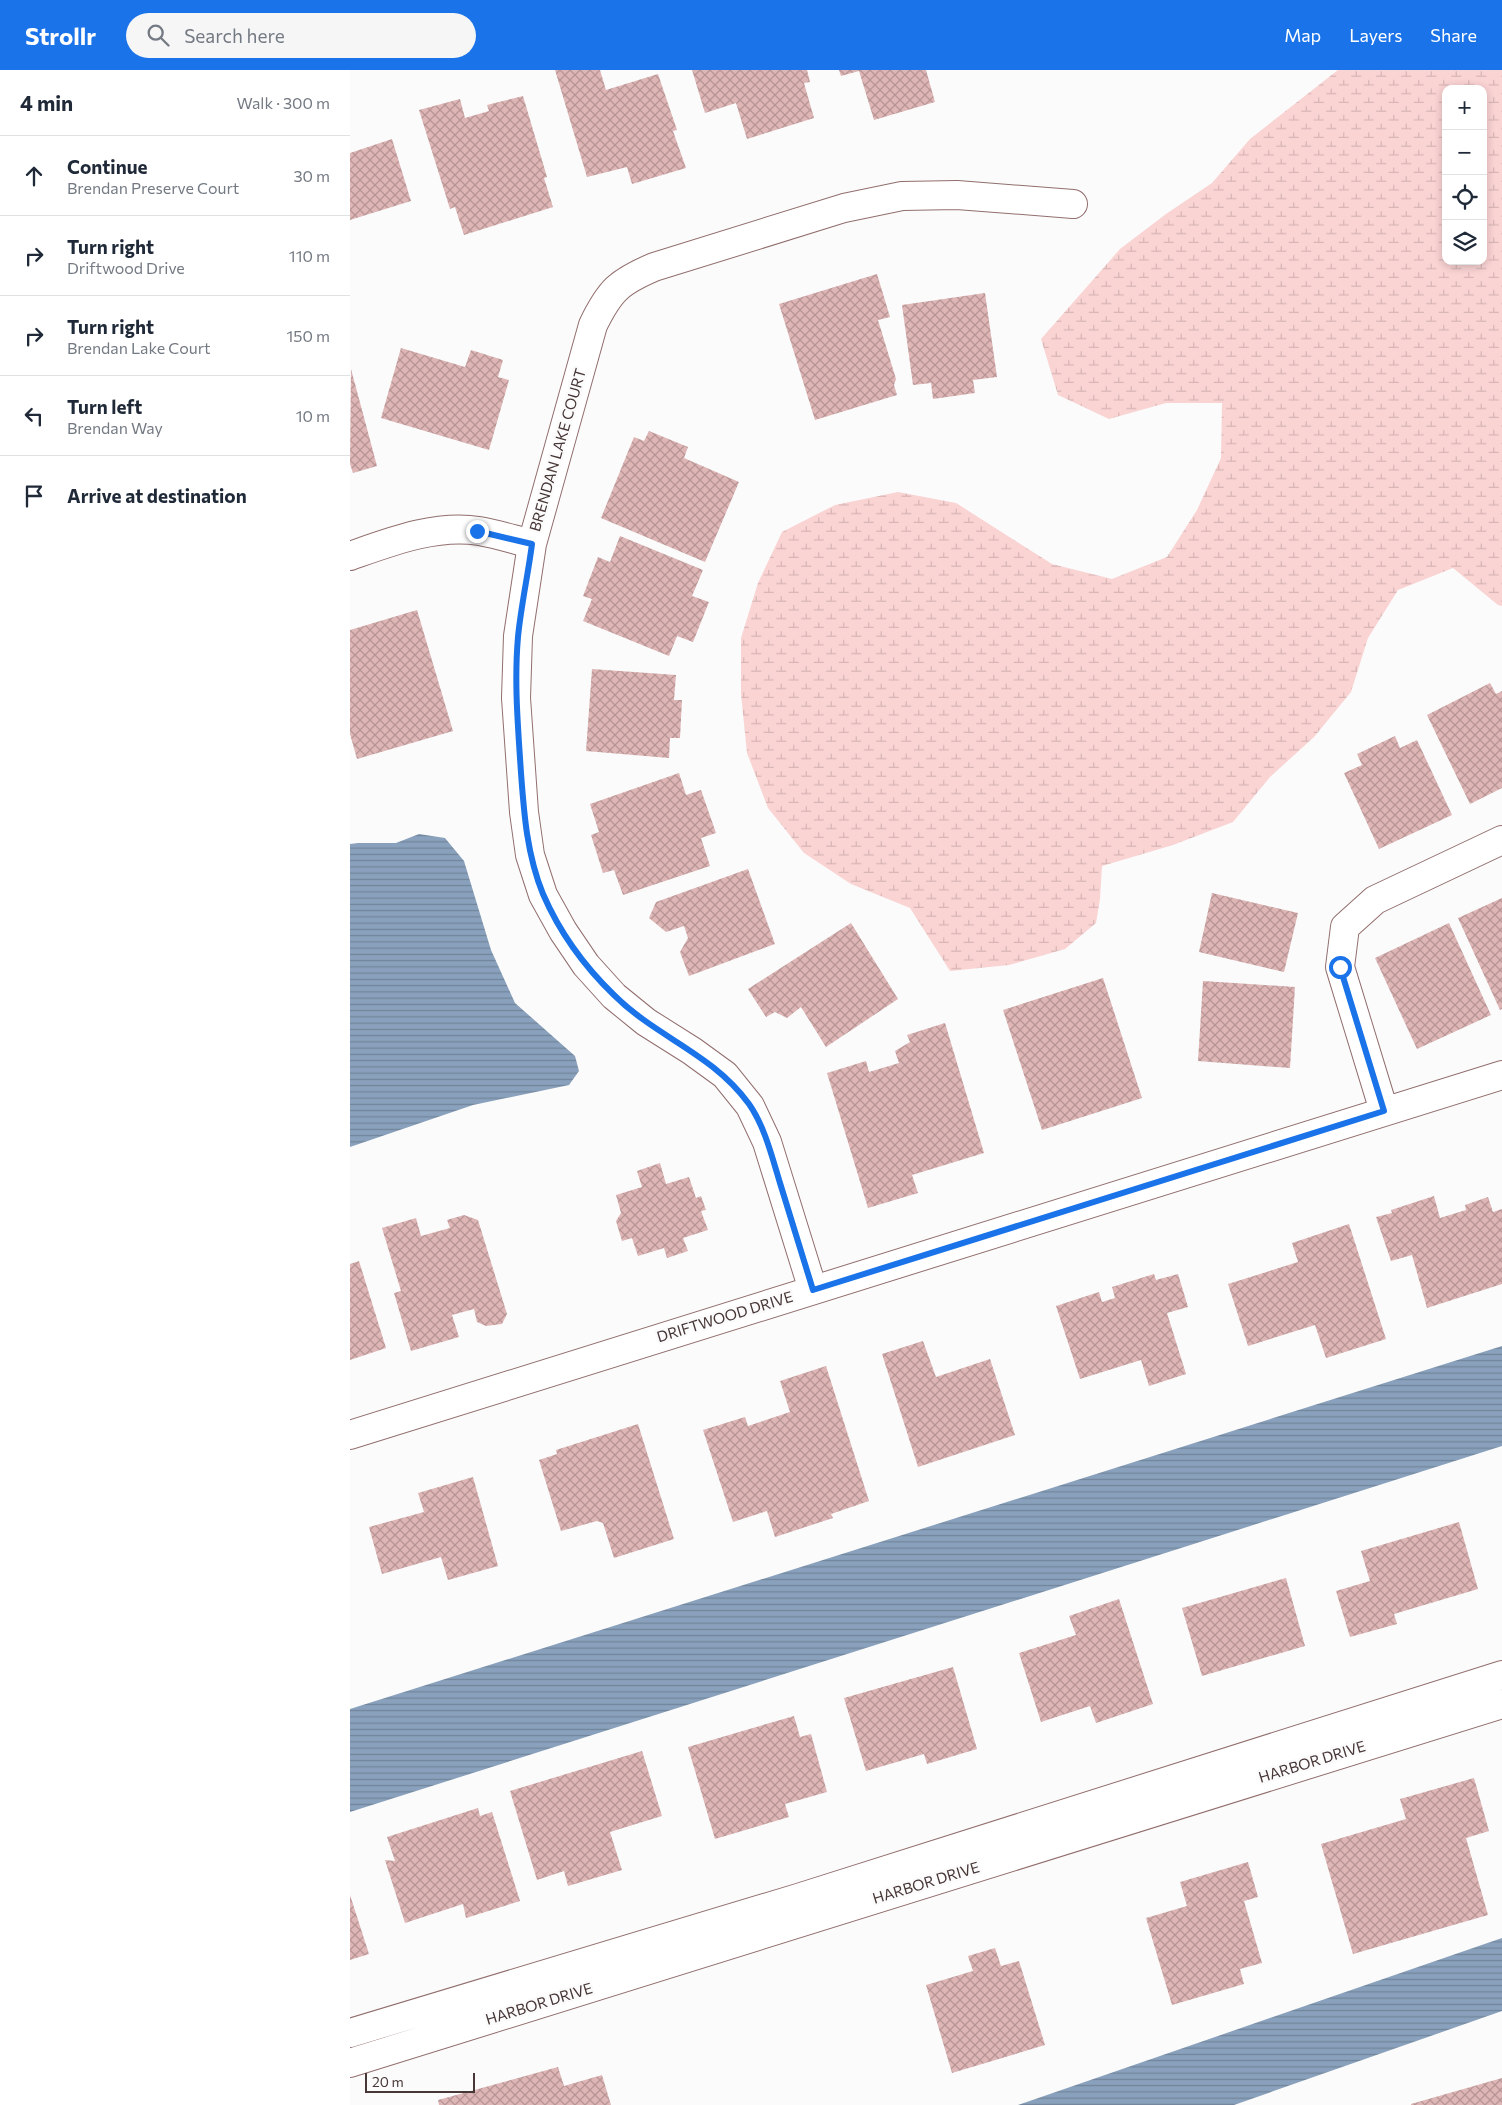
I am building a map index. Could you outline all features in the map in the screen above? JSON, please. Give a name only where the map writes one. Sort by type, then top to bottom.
[{"type":"street","name":"BRENDAN LAKE COURT","points":[[813,1290],[767,1142],[750,1106],[725,1075],[692,1051],[646,1022],[614,996],[577,951],[563,931],[543,895],[530,854],[524,812],[516,698],[518,636],[532,544],[593,325],[605,300],[634,275],[654,267],[844,208],[902,196],[957,195],[1073,204]]},
{"type":"street","points":[[350,556],[393,541],[434,531],[477,531],[532,544]]},
{"type":"street","points":[[1384,1111],[1340,967],[1345,927],[1375,900],[1502,840]]},
{"type":"street","name":"DRIFTWOOD DRIVE","points":[[350,1435],[1502,1075]]},
{"type":"street","name":"HARBOR DRIVE","points":[[350,2033],[798,1898],[1502,1675]]},
{"type":"street","name":"HARBOR DRIVE","points":[[350,2063],[1502,1704]]},
{"type":"green space","points":[[1338,70],[1502,70],[1502,606],[1498,605],[1453,568],[1398,590],[1368,638],[1351,692],[1314,737],[1270,777],[1233,822],[1173,845],[1102,866],[1096,923],[1065,949],[1009,965],[950,971],[910,908],[851,884],[804,853],[768,808],[747,753],[741,694],[741,638],[758,583],[782,532],[835,505],[898,492],[956,503],[1052,564],[1112,579],[1167,557],[1197,510],[1221,458],[1222,403],[1166,403],[1109,419],[1058,395],[1041,339],[1120,249],[1166,214],[1212,183],[1250,139]]},
{"type":"water","points":[[419,834],[445,838],[464,861],[491,950],[515,1003],[575,1056],[579,1071],[569,1085],[473,1105],[350,1147],[350,844],[396,843]]},
{"type":"water","points":[[1502,1346],[1502,1446],[350,1812],[350,1709]]},
{"type":"water","points":[[1502,1938],[1502,2011],[1234,2105],[1018,2105]]},
{"type":"building","points":[[555,70],[600,70],[606,90],[658,74],[677,130],[673,131],[686,168],[632,184],[627,167],[587,177]]},
{"type":"building","points":[[692,70],[807,70],[810,82],[804,83],[814,118],[747,139],[736,103],[705,113]]},
{"type":"building","points":[[839,70],[926,70],[935,102],[874,120],[859,71],[841,76]]},
{"type":"building","points":[[523,96],[547,177],[544,178],[553,207],[464,235],[455,207],[450,209],[419,110],[460,99],[465,118],[489,111],[487,105]]},
{"type":"building","points":[[392,139],[411,201],[350,220],[350,153]]},
{"type":"building","points":[[877,274],[890,317],[878,320],[896,379],[894,385],[897,395],[815,420],[779,304]]},
{"type":"building","points":[[985,293],[997,377],[973,380],[975,393],[933,399],[931,383],[913,385],[902,305]]},
{"type":"building","points":[[401,348],[465,367],[471,350],[503,360],[498,377],[509,380],[489,450],[381,418]]},
{"type":"building","points":[[351,369],[377,466],[353,473],[350,464]]},
{"type":"building","points":[[649,431],[688,447],[684,458],[739,482],[705,562],[601,518],[634,437],[644,441]]},
{"type":"building","points":[[620,536],[703,570],[692,596],[709,602],[693,642],[677,636],[669,656],[583,621],[592,599],[583,596],[598,557],[610,562]]},
{"type":"building","points":[[417,610],[453,731],[357,759],[350,734],[350,630]]},
{"type":"building","points":[[592,669],[676,675],[674,700],[682,700],[680,738],[670,738],[669,758],[586,751]]},
{"type":"building","points":[[1490,683],[1496,694],[1502,691],[1502,788],[1470,804],[1427,715]]},
{"type":"building","points":[[1395,736],[1400,748],[1417,740],[1452,815],[1379,849],[1344,773],[1362,765],[1357,754]]},
{"type":"building","points":[[679,773],[686,795],[701,790],[716,833],[701,838],[710,866],[623,895],[614,870],[603,873],[591,835],[599,832],[590,804]]},
{"type":"building","points":[[748,869],[775,944],[689,976],[680,952],[688,938],[684,926],[666,932],[649,918],[656,902]]},
{"type":"building","points":[[1212,893],[1298,913],[1284,972],[1199,952]]},
{"type":"building","points":[[1502,898],[1502,1009],[1500,1010],[1458,918]]},
{"type":"building","points":[[851,923],[898,999],[826,1047],[801,1007],[787,1018],[775,1012],[766,1017],[748,989]]},
{"type":"building","points":[[1449,923],[1491,1015],[1417,1049],[1375,958]]},
{"type":"building","points":[[1103,978],[1142,1098],[1042,1130],[1003,1010]]},
{"type":"building","points":[[1203,981],[1295,987],[1290,1068],[1198,1061]]},
{"type":"building","points":[[945,1023],[984,1153],[912,1175],[918,1193],[868,1208],[827,1073],[866,1061],[869,1072],[899,1063],[895,1051],[910,1042],[907,1035]]},
{"type":"building","points":[[660,1163],[666,1184],[689,1177],[696,1198],[701,1196],[706,1210],[701,1211],[708,1230],[683,1238],[688,1251],[667,1258],[664,1248],[638,1256],[632,1238],[622,1241],[616,1221],[621,1213],[616,1195],[642,1187],[637,1171]]},
{"type":"building","points":[[1434,1196],[1440,1218],[1466,1210],[1465,1205],[1488,1197],[1493,1212],[1502,1209],[1502,1284],[1427,1308],[1412,1255],[1391,1261],[1376,1217],[1392,1213],[1391,1210]]},
{"type":"building","points":[[464,1215],[478,1220],[507,1314],[502,1324],[486,1326],[477,1322],[474,1309],[452,1315],[459,1337],[411,1351],[394,1293],[401,1291],[382,1228],[416,1218],[421,1236],[450,1228],[447,1220]]},
{"type":"building","points":[[1349,1224],[1386,1339],[1326,1358],[1315,1325],[1248,1346],[1228,1284],[1298,1262],[1292,1243]]},
{"type":"building","points":[[359,1261],[386,1348],[350,1360],[350,1264]]},
{"type":"building","points":[[1154,1274],[1156,1280],[1178,1274],[1188,1307],[1167,1313],[1186,1374],[1149,1386],[1141,1360],[1080,1379],[1056,1306],[1099,1292],[1102,1302],[1115,1298],[1112,1287]]},
{"type":"building","points":[[923,1341],[936,1377],[990,1359],[1015,1435],[918,1467],[882,1354]]},
{"type":"building","points":[[826,1366],[869,1501],[831,1514],[833,1518],[775,1537],[767,1511],[733,1522],[703,1430],[745,1417],[748,1426],[790,1412],[780,1381]]},
{"type":"building","points":[[638,1424],[674,1539],[614,1558],[603,1523],[597,1521],[561,1531],[539,1460],[557,1454],[556,1450]]},
{"type":"building","points":[[473,1477],[498,1566],[448,1580],[441,1557],[382,1574],[369,1527],[424,1512],[418,1493]]},
{"type":"building","points":[[1459,1522],[1478,1589],[1394,1614],[1397,1624],[1350,1637],[1336,1591],[1370,1581],[1361,1551]]},
{"type":"building","points":[[1286,1578],[1305,1646],[1202,1676],[1182,1608]]},
{"type":"building","points":[[1119,1599],[1153,1704],[1096,1723],[1090,1706],[1041,1722],[1019,1653],[1076,1635],[1069,1616]]},
{"type":"building","points":[[953,1667],[977,1749],[927,1764],[924,1754],[866,1771],[844,1698]]},
{"type":"building","points":[[794,1716],[800,1737],[811,1734],[827,1792],[785,1804],[789,1817],[715,1839],[688,1747]]},
{"type":"building","points":[[642,1751],[662,1816],[610,1832],[622,1870],[568,1886],[564,1871],[537,1880],[510,1791]]},
{"type":"building","points":[[1474,1778],[1489,1831],[1466,1838],[1488,1915],[1353,1954],[1321,1844],[1406,1819],[1400,1799]]},
{"type":"building","points":[[478,1808],[480,1816],[492,1812],[520,1901],[466,1918],[463,1904],[405,1923],[385,1860],[395,1861],[387,1837]]},
{"type":"building","points":[[1248,1862],[1258,1897],[1244,1901],[1262,1963],[1240,1969],[1244,1984],[1172,2005],[1146,1918],[1187,1906],[1180,1882]]},
{"type":"building","points":[[350,1895],[369,1954],[350,1960]]},
{"type":"building","points":[[995,1948],[1001,1966],[1019,1961],[1045,2045],[952,2073],[926,1985],[973,1971],[968,1956]]},
{"type":"building","points":[[558,2067],[564,2086],[602,2075],[611,2105],[439,2105],[438,2100]]},
{"type":"building","points":[[1502,2078],[1502,2105],[1411,2105],[1411,2104]]},
{"type":"route","points":[[477,531],[532,544],[518,636],[516,698],[524,812],[530,854],[543,895],[563,931],[586,965],[614,996],[646,1022],[692,1051],[725,1075],[750,1106],[767,1142],[813,1290],[1384,1111],[1340,967]]}]
